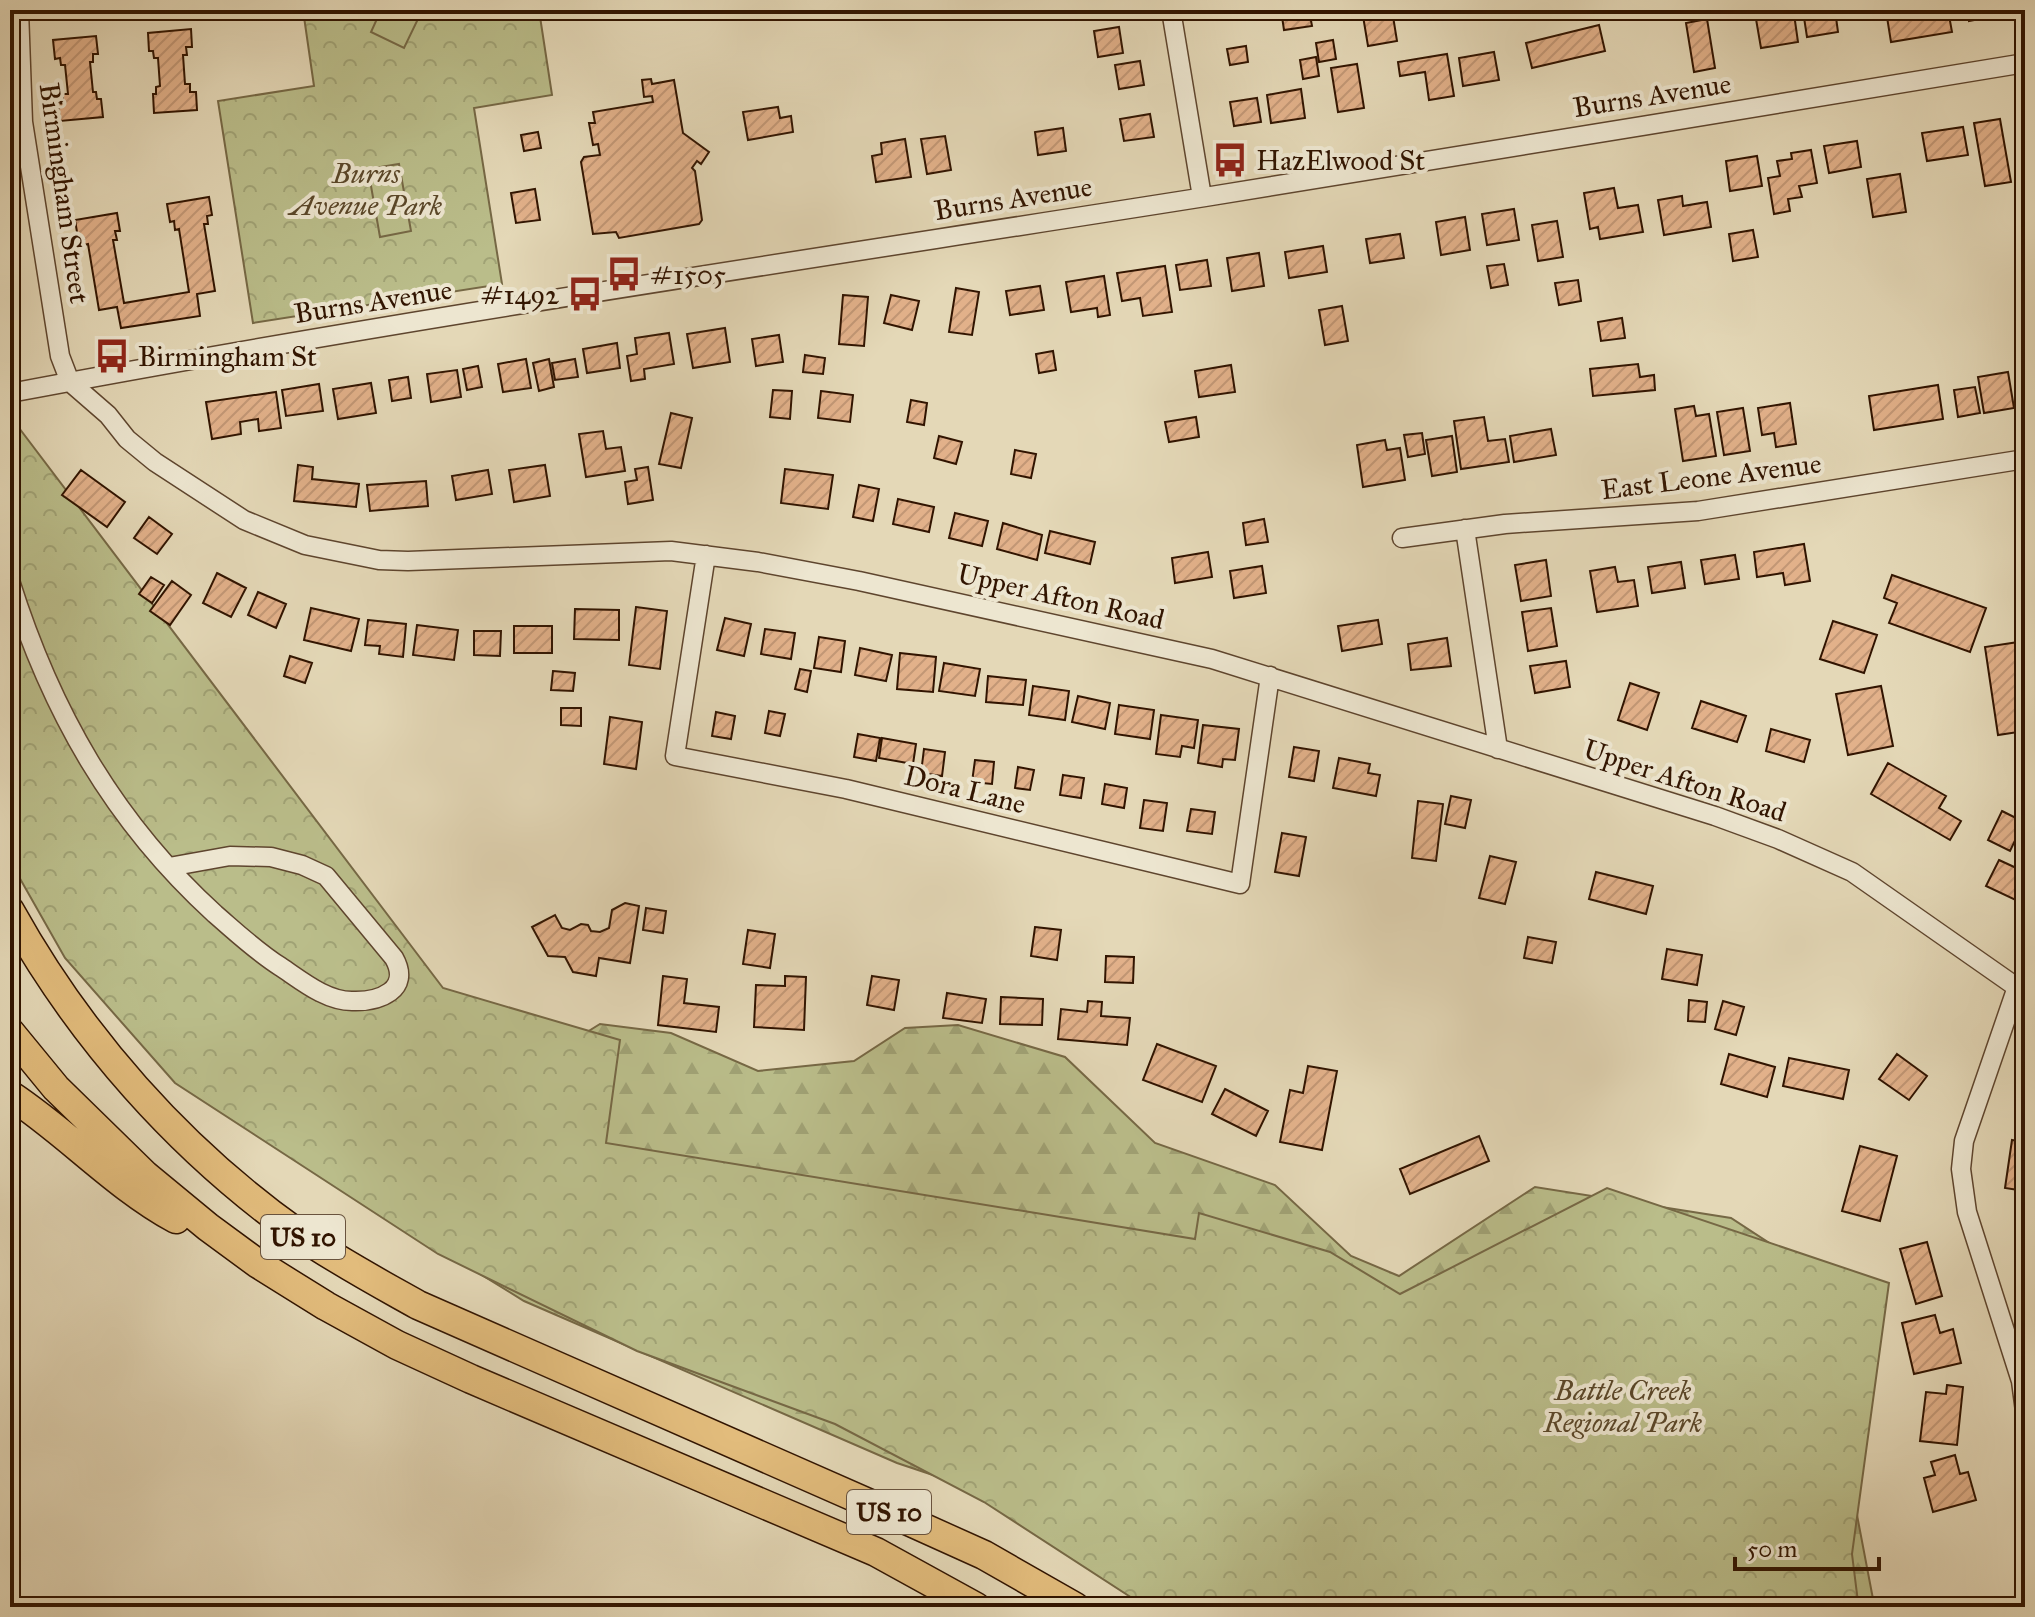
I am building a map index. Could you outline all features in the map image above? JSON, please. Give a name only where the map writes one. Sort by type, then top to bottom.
[{"type":"highway","name":"US 10","points":[[10,913],[65,999],[154,1108],[241,1190],[297,1233],[356,1271],[418,1305],[945,1537],[984,1555],[1075,1607]]},
{"type":"highway","name":"US 10","points":[[10,1032],[56,1088],[155,1184],[257,1263],[326,1306],[397,1345],[876,1552],[976,1607]]},
{"type":"highway","points":[[10,1095],[42,1116],[93,1162],[151,1205],[257,1263]]},
{"type":"street","name":"Birmingham Street","points":[[19,10],[23,122],[60,356],[70,382]]},
{"type":"street","points":[[1171,10],[1202,197]]},
{"type":"street","name":"Burns Avenue","points":[[10,393],[123,371],[696,275],[1202,197],[2025,63]]},
{"type":"street","name":"Upper Afton Road","points":[[70,382],[108,415],[127,439],[155,462],[244,520],[305,545],[379,560],[408,561],[630,551],[706,555],[758,562],[960,602],[1212,659],[1715,816],[1778,839],[1852,872],[2021,990]]},
{"type":"street","name":"East Leone Avenue","points":[[1402,538],[1465,529],[1698,511],[2025,459]]},
{"type":"street","points":[[1465,529],[1498,749]]},
{"type":"street","name":"Dora Lane","points":[[706,555],[675,756],[846,789],[1240,884],[1270,676]]},
{"type":"street","points":[[10,581],[48,684],[82,752],[129,821],[169,867],[190,891],[259,953],[319,992],[347,1001],[368,1001],[386,996],[398,982],[400,968],[394,958],[326,876],[302,865],[271,857],[230,856],[169,867]]},
{"type":"street","points":[[2021,990],[1970,1120],[1961,1169],[1967,1212],[2021,1381],[2025,1411]]},
{"type":"green space","name":"Burns Avenue Park","points":[[303,10],[539,10],[552,95],[474,108],[502,284],[253,323],[218,101],[314,86]]},
{"type":"green space","points":[[381,10],[400,10],[418,19],[404,48],[371,32]]},
{"type":"green space","points":[[399,164],[411,231],[380,237],[368,169]]},
{"type":"green space","name":"Battle Creek Regional Park","points":[[10,416],[443,988],[620,1040],[606,1143],[1195,1239],[1199,1213],[1330,1252],[1400,1294],[1607,1188],[1889,1283],[1852,1554],[1858,1602],[1862,1607],[1146,1607],[984,1502],[835,1424],[637,1351],[438,1254],[175,1083],[65,958],[10,861]]},
{"type":"green space","name":"Battle Creek Regional Park","points":[[10,706],[537,1063],[600,1024],[671,1033],[758,1071],[854,1061],[905,1028],[958,1025],[1065,1057],[1155,1143],[1275,1185],[1351,1256],[1399,1276],[1535,1187],[1731,1218],[1861,1303],[1841,1431],[1873,1599],[1881,1607],[1166,1607],[1041,1511],[897,1463],[524,1301],[399,1224]]},
{"type":"building","points":[[1093,10],[1117,10],[1117,13],[1094,17]]},
{"type":"building","points":[[1281,10],[1309,10],[1312,26],[1284,30]]},
{"type":"building","points":[[1362,10],[1392,10],[1397,41],[1368,46]]},
{"type":"building","points":[[1835,10],[1838,32],[1807,37],[1803,11]]},
{"type":"building","points":[[1948,10],[1952,32],[1891,42],[1887,17]]},
{"type":"building","points":[[1968,10],[1989,10],[1990,17],[1969,21]]},
{"type":"building","points":[[1794,14],[1798,42],[1761,48],[1756,19]]},
{"type":"building","points":[[1707,19],[1715,68],[1694,72],[1686,23]]},
{"type":"building","points":[[1599,25],[1605,51],[1532,68],[1526,43]]},
{"type":"building","points":[[1119,27],[1123,53],[1098,57],[1094,31]]},
{"type":"building","points":[[191,29],[192,47],[186,47],[187,55],[183,55],[185,84],[190,84],[190,92],[196,92],[197,110],[154,113],[153,94],[160,86],[158,58],[154,58],[153,51],[149,51],[148,33]]},
{"type":"building","points":[[96,36],[98,54],[93,54],[93,62],[90,62],[93,92],[96,92],[97,99],[101,99],[103,117],[60,121],[58,102],[63,101],[63,94],[68,94],[65,65],[61,65],[60,58],[55,59],[53,40]]},
{"type":"building","points":[[1333,40],[1336,59],[1319,62],[1316,43]]},
{"type":"building","points":[[1246,46],[1248,62],[1230,65],[1227,49]]},
{"type":"building","points":[[1494,52],[1499,80],[1463,86],[1459,58]]},
{"type":"building","points":[[1447,54],[1454,96],[1429,100],[1425,72],[1400,76],[1398,62]]},
{"type":"building","points":[[1316,57],[1319,76],[1303,79],[1300,60]]},
{"type":"building","points":[[1140,61],[1144,85],[1119,89],[1115,65]]},
{"type":"building","points":[[1357,64],[1364,108],[1338,112],[1331,68]]},
{"type":"building","points":[[651,79],[652,84],[674,80],[683,133],[709,152],[701,164],[697,161],[692,168],[702,220],[699,224],[619,238],[616,232],[593,234],[581,162],[584,157],[600,155],[598,144],[593,145],[589,123],[595,123],[593,112],[653,102],[652,96],[644,97],[642,80]]},
{"type":"building","points":[[1301,89],[1305,118],[1271,123],[1267,95]]},
{"type":"building","points":[[1257,98],[1261,122],[1234,126],[1230,102]]},
{"type":"building","points":[[778,107],[780,118],[791,116],[793,132],[748,140],[743,112]]},
{"type":"building","points":[[1150,114],[1154,137],[1124,141],[1120,119]]},
{"type":"building","points":[[2000,119],[2011,182],[1985,186],[1974,123]]},
{"type":"building","points":[[1963,127],[1968,155],[1927,161],[1922,133]]},
{"type":"building","points":[[1063,128],[1066,151],[1038,155],[1035,132]]},
{"type":"building","points":[[538,132],[541,148],[524,151],[521,135]]},
{"type":"building","points":[[945,136],[951,170],[927,174],[921,139]]},
{"type":"building","points":[[905,139],[911,177],[876,182],[872,156],[882,154],[881,143]]},
{"type":"building","points":[[1857,141],[1861,167],[1829,173],[1824,146]]},
{"type":"building","points":[[1811,150],[1817,183],[1799,186],[1802,197],[1788,199],[1790,211],[1774,214],[1768,178],[1780,176],[1777,161],[1792,159],[1791,153]]},
{"type":"building","points":[[1757,156],[1762,186],[1730,191],[1726,161]]},
{"type":"building","points":[[1900,174],[1906,212],[1873,217],[1867,179]]},
{"type":"building","points":[[1614,188],[1618,208],[1638,205],[1643,232],[1600,239],[1598,227],[1590,229],[1584,193]]},
{"type":"building","points":[[535,189],[540,220],[516,223],[511,193]]},
{"type":"building","points":[[1682,196],[1683,206],[1707,202],[1711,227],[1664,235],[1658,200]]},
{"type":"building","points":[[209,197],[212,215],[207,216],[208,224],[204,224],[215,291],[197,294],[200,316],[121,328],[117,307],[99,310],[88,244],[84,245],[83,237],[78,238],[75,220],[117,213],[120,231],[115,231],[117,240],[113,240],[124,303],[189,292],[179,229],[175,230],[174,221],[170,222],[167,204]]},
{"type":"building","points":[[1514,209],[1519,240],[1487,245],[1482,214]]},
{"type":"building","points":[[1465,217],[1470,250],[1441,255],[1436,222]]},
{"type":"building","points":[[1557,221],[1563,257],[1538,261],[1532,225]]},
{"type":"building","points":[[1753,230],[1758,257],[1733,261],[1729,234]]},
{"type":"building","points":[[1400,234],[1404,258],[1370,263],[1366,239]]},
{"type":"building","points":[[1323,246],[1327,272],[1289,278],[1285,252]]},
{"type":"building","points":[[1259,253],[1264,286],[1232,291],[1227,258]]},
{"type":"building","points":[[1207,260],[1211,286],[1180,290],[1176,265]]},
{"type":"building","points":[[1504,264],[1508,285],[1491,288],[1487,266]]},
{"type":"building","points":[[1165,266],[1172,312],[1143,316],[1140,298],[1122,301],[1117,273]]},
{"type":"building","points":[[1104,276],[1110,315],[1098,317],[1097,308],[1071,312],[1066,282]]},
{"type":"building","points":[[1578,280],[1581,301],[1559,305],[1555,283]]},
{"type":"building","points":[[1040,286],[1044,310],[1010,315],[1006,291]]},
{"type":"building","points":[[956,288],[979,292],[972,335],[949,332]]},
{"type":"building","points":[[843,295],[868,297],[864,346],[839,344]]},
{"type":"building","points":[[891,295],[919,301],[912,330],[884,323]]},
{"type":"building","points":[[1342,306],[1348,341],[1325,345],[1319,310]]},
{"type":"building","points":[[1622,318],[1625,338],[1601,341],[1598,322]]},
{"type":"building","points":[[725,328],[730,362],[693,368],[687,334]]},
{"type":"building","points":[[669,333],[674,364],[644,369],[645,379],[631,381],[627,356],[637,354],[635,338]]},
{"type":"building","points":[[779,335],[783,362],[756,366],[752,339]]},
{"type":"building","points":[[617,343],[620,368],[587,373],[583,349]]},
{"type":"building","points":[[1053,351],[1056,370],[1039,373],[1036,354]]},
{"type":"building","points":[[805,355],[825,358],[823,374],[803,372]]},
{"type":"building","points":[[526,359],[531,388],[503,392],[498,364]]},
{"type":"building","points":[[549,359],[554,387],[539,391],[533,363]]},
{"type":"building","points":[[575,359],[578,377],[555,380],[552,363]]},
{"type":"building","points":[[1638,364],[1640,377],[1654,375],[1655,390],[1593,396],[1590,369]]},
{"type":"building","points":[[1231,365],[1235,392],[1199,397],[1195,371]]},
{"type":"building","points":[[478,366],[482,387],[467,390],[463,369]]},
{"type":"building","points":[[2025,366],[2025,396],[2021,397],[2016,367]]},
{"type":"building","points":[[457,370],[461,397],[431,402],[427,374]]},
{"type":"building","points":[[2008,372],[2014,408],[1984,413],[1978,377]]},
{"type":"building","points":[[408,377],[411,398],[392,401],[389,380]]},
{"type":"building","points":[[371,383],[376,413],[338,419],[333,389]]},
{"type":"building","points":[[319,384],[323,411],[286,416],[282,390]]},
{"type":"building","points":[[1938,385],[1943,419],[1874,430],[1869,396]]},
{"type":"building","points":[[1975,387],[1980,413],[1958,417],[1954,390]]},
{"type":"building","points":[[773,390],[792,391],[790,419],[770,417]]},
{"type":"building","points":[[821,391],[853,395],[850,422],[818,418]]},
{"type":"building","points":[[276,392],[281,428],[259,431],[258,419],[240,422],[241,434],[212,439],[206,402]]},
{"type":"building","points":[[911,400],[927,403],[924,425],[907,422]]},
{"type":"building","points":[[1790,403],[1796,444],[1776,447],[1774,433],[1762,435],[1758,408]]},
{"type":"building","points":[[1694,406],[1696,416],[1709,414],[1716,456],[1683,461],[1675,409]]},
{"type":"building","points":[[1743,408],[1750,451],[1724,455],[1717,412]]},
{"type":"building","points":[[671,413],[692,418],[681,468],[659,464]]},
{"type":"building","points":[[1196,417],[1199,437],[1169,442],[1165,422]]},
{"type":"building","points":[[1484,417],[1488,441],[1505,439],[1509,462],[1461,469],[1454,421]]},
{"type":"building","points":[[1551,429],[1556,455],[1514,462],[1510,436]]},
{"type":"building","points":[[603,431],[606,449],[621,447],[625,471],[586,477],[579,434]]},
{"type":"building","points":[[1422,433],[1425,454],[1408,457],[1404,435]]},
{"type":"building","points":[[939,436],[962,442],[956,464],[934,458]]},
{"type":"building","points":[[1452,436],[1457,472],[1432,476],[1426,440]]},
{"type":"building","points":[[1385,440],[1387,450],[1400,448],[1405,480],[1363,487],[1357,445]]},
{"type":"building","points":[[1015,450],[1036,454],[1031,478],[1011,474]]},
{"type":"building","points":[[298,465],[313,467],[312,479],[359,484],[356,507],[294,501]]},
{"type":"building","points":[[545,465],[550,496],[514,502],[509,470]]},
{"type":"building","points":[[648,467],[653,500],[628,504],[625,482],[637,480],[635,469]]},
{"type":"building","points":[[785,469],[833,475],[828,509],[781,503]]},
{"type":"building","points":[[81,470],[125,502],[107,527],[62,495]]},
{"type":"building","points":[[488,470],[492,494],[456,500],[452,476]]},
{"type":"building","points":[[426,481],[428,506],[370,511],[367,485]]},
{"type":"building","points":[[859,485],[879,489],[873,521],[853,517]]},
{"type":"building","points":[[898,499],[934,507],[929,532],[893,524]]},
{"type":"building","points":[[955,513],[988,521],[982,546],[949,538]]},
{"type":"building","points":[[149,517],[172,534],[157,554],[134,538]]},
{"type":"building","points":[[1264,519],[1268,542],[1246,545],[1243,523]]},
{"type":"building","points":[[1003,523],[1042,535],[1037,560],[997,549]]},
{"type":"building","points":[[1050,531],[1095,542],[1090,564],[1045,553]]},
{"type":"building","points":[[1804,544],[1810,581],[1785,585],[1783,573],[1757,577],[1754,552]]},
{"type":"building","points":[[1208,552],[1212,577],[1175,583],[1172,558]]},
{"type":"building","points":[[1735,555],[1739,579],[1705,584],[1701,560]]},
{"type":"building","points":[[1546,560],[1551,596],[1521,601],[1515,565]]},
{"type":"building","points":[[1681,562],[1685,588],[1652,593],[1648,567]]},
{"type":"building","points":[[1262,566],[1266,593],[1234,598],[1230,571]]},
{"type":"building","points":[[1615,567],[1618,582],[1634,580],[1638,606],[1597,612],[1590,571]]},
{"type":"building","points":[[217,573],[246,588],[231,617],[203,603]]},
{"type":"building","points":[[1892,575],[1986,608],[1970,652],[1889,623],[1897,603],[1884,598]]},
{"type":"building","points":[[151,577],[164,585],[152,603],[139,594]]},
{"type":"building","points":[[172,581],[191,595],[170,625],[150,611]]},
{"type":"building","points":[[258,592],[286,604],[276,628],[248,615]]},
{"type":"building","points":[[636,607],[667,611],[660,669],[629,665]]},
{"type":"building","points":[[311,608],[359,619],[351,651],[304,640]]},
{"type":"building","points":[[1551,608],[1557,646],[1528,651],[1522,612]]},
{"type":"building","points":[[575,609],[619,610],[619,640],[574,639]]},
{"type":"building","points":[[725,618],[751,624],[744,656],[717,650]]},
{"type":"building","points":[[368,620],[406,624],[403,657],[379,654],[380,646],[365,645]]},
{"type":"building","points":[[1378,620],[1382,644],[1342,651],[1338,626]]},
{"type":"building","points":[[1833,621],[1877,635],[1864,673],[1820,659]]},
{"type":"building","points":[[417,625],[458,630],[454,660],[413,655]]},
{"type":"building","points":[[514,626],[552,626],[552,653],[514,653]]},
{"type":"building","points":[[765,629],[795,633],[791,659],[761,654]]},
{"type":"building","points":[[474,631],[501,631],[500,656],[474,655]]},
{"type":"building","points":[[819,637],[845,641],[841,672],[814,668]]},
{"type":"building","points":[[1447,638],[1451,666],[1411,670],[1408,644]]},
{"type":"building","points":[[2025,641],[2025,731],[1998,735],[1985,647]]},
{"type":"building","points":[[860,648],[892,655],[886,681],[855,675]]},
{"type":"building","points":[[900,653],[936,657],[933,692],[897,689]]},
{"type":"building","points":[[290,656],[312,663],[305,683],[284,676]]},
{"type":"building","points":[[1566,661],[1570,687],[1535,693],[1530,666]]},
{"type":"building","points":[[944,663],[980,669],[975,696],[939,691]]},
{"type":"building","points":[[800,669],[811,671],[807,692],[795,689]]},
{"type":"building","points":[[553,671],[575,673],[573,691],[551,690]]},
{"type":"building","points":[[988,676],[1026,680],[1023,705],[986,702]]},
{"type":"building","points":[[1630,683],[1659,693],[1647,730],[1618,720]]},
{"type":"building","points":[[1033,686],[1069,691],[1065,720],[1029,715]]},
{"type":"building","points":[[1881,686],[1893,746],[1848,755],[1836,694]]},
{"type":"building","points":[[1078,696],[1110,703],[1105,729],[1072,722]]},
{"type":"building","points":[[1701,701],[1746,716],[1737,742],[1692,728]]},
{"type":"building","points":[[1119,705],[1154,710],[1150,739],[1115,734]]},
{"type":"building","points":[[561,708],[581,708],[581,726],[561,725]]},
{"type":"building","points":[[769,711],[785,714],[780,736],[765,733]]},
{"type":"building","points":[[716,712],[735,716],[731,739],[712,736]]},
{"type":"building","points":[[1161,715],[1198,720],[1194,748],[1182,746],[1180,757],[1156,754]]},
{"type":"building","points":[[610,717],[642,722],[636,769],[604,764]]},
{"type":"building","points":[[1203,725],[1239,729],[1235,760],[1223,759],[1222,767],[1198,763]]},
{"type":"building","points":[[1771,729],[1810,740],[1804,762],[1766,751]]},
{"type":"building","points":[[858,734],[880,738],[876,761],[854,757]]},
{"type":"building","points":[[882,738],[916,744],[913,764],[879,758]]},
{"type":"building","points":[[1294,747],[1319,751],[1314,781],[1289,777]]},
{"type":"building","points":[[924,749],[945,752],[942,776],[921,773]]},
{"type":"building","points":[[1339,758],[1370,764],[1368,773],[1380,775],[1376,796],[1333,788]]},
{"type":"building","points":[[975,760],[994,762],[992,784],[972,782]]},
{"type":"building","points":[[1888,763],[1946,796],[1939,808],[1961,821],[1950,840],[1871,794]]},
{"type":"building","points":[[1018,767],[1034,770],[1030,790],[1015,788]]},
{"type":"building","points":[[1063,775],[1084,778],[1081,798],[1060,795]]},
{"type":"building","points":[[1105,784],[1127,788],[1124,808],[1102,804]]},
{"type":"building","points":[[1451,796],[1471,800],[1465,828],[1445,824]]},
{"type":"building","points":[[1144,800],[1167,803],[1163,831],[1140,828]]},
{"type":"building","points":[[1418,801],[1443,804],[1436,861],[1412,858]]},
{"type":"building","points":[[1191,809],[1215,812],[1212,834],[1187,831]]},
{"type":"building","points":[[2002,811],[2024,822],[2010,851],[1988,840]]},
{"type":"building","points":[[1282,833],[1306,837],[1299,876],[1275,872]]},
{"type":"building","points":[[1490,856],[1516,862],[1505,904],[1479,898]]},
{"type":"building","points":[[1999,860],[2025,872],[2025,897],[2022,903],[1986,886]]},
{"type":"building","points":[[1596,872],[1653,886],[1646,914],[1589,899]]},
{"type":"building","points":[[625,903],[639,906],[630,963],[599,958],[596,976],[573,972],[565,957],[548,956],[532,927],[555,915],[562,928],[570,930],[581,924],[588,925],[591,931],[600,932],[609,928],[612,910]]},
{"type":"building","points":[[646,908],[666,911],[663,933],[643,930]]},
{"type":"building","points":[[1035,927],[1061,930],[1057,960],[1031,956]]},
{"type":"building","points":[[748,930],[775,934],[770,968],[743,964]]},
{"type":"building","points":[[1528,937],[1556,942],[1552,963],[1524,958]]},
{"type":"building","points":[[1667,949],[1702,955],[1697,985],[1662,979]]},
{"type":"building","points":[[1106,956],[1134,957],[1133,983],[1105,982]]},
{"type":"building","points":[[663,976],[687,979],[684,1003],[719,1007],[716,1032],[658,1025]]},
{"type":"building","points":[[785,976],[806,977],[804,1030],[754,1027],[756,985],[785,986]]},
{"type":"building","points":[[872,976],[899,980],[894,1010],[867,1005]]},
{"type":"building","points":[[947,993],[986,999],[982,1023],[943,1018]]},
{"type":"building","points":[[1001,997],[1043,999],[1042,1025],[1000,1024]]},
{"type":"building","points":[[1689,1000],[1707,1002],[1705,1022],[1688,1021]]},
{"type":"building","points":[[1088,1001],[1102,1002],[1101,1016],[1130,1018],[1127,1045],[1058,1039],[1061,1009],[1087,1012]]},
{"type":"building","points":[[1723,1001],[1744,1007],[1736,1035],[1715,1029]]},
{"type":"building","points":[[1157,1044],[1216,1066],[1202,1102],[1143,1080]]},
{"type":"building","points":[[1729,1054],[1775,1067],[1767,1097],[1721,1084]]},
{"type":"building","points":[[1897,1054],[1927,1076],[1909,1100],[1879,1079]]},
{"type":"building","points":[[1789,1058],[1849,1070],[1843,1099],[1783,1086]]},
{"type":"building","points":[[1308,1066],[1337,1071],[1322,1150],[1280,1142],[1290,1090],[1303,1093]]},
{"type":"building","points":[[1225,1089],[1268,1111],[1256,1136],[1212,1114]]},
{"type":"building","points":[[1479,1136],[1489,1161],[1410,1194],[1400,1169]]},
{"type":"building","points":[[2012,1140],[2025,1142],[2025,1191],[2005,1188]]},
{"type":"building","points":[[1860,1146],[1897,1156],[1880,1221],[1842,1211]]},
{"type":"building","points":[[1927,1242],[1942,1296],[1916,1304],[1900,1249]]},
{"type":"building","points":[[1935,1315],[1940,1333],[1953,1329],[1961,1363],[1914,1374],[1902,1323]]},
{"type":"building","points":[[1947,1385],[1963,1387],[1957,1445],[1920,1441],[1926,1392],[1946,1394]]},
{"type":"building","points":[[1955,1455],[1960,1474],[1968,1472],[1976,1500],[1933,1512],[1924,1478],[1935,1475],[1931,1462]]},
{"type":"place","name":"HazElwood St","points":[[1230,160]]},
{"type":"place","name":"#1505","points":[[624,274]]},
{"type":"place","name":"#1492","points":[[585,294]]},
{"type":"place","name":"Birmingham St","points":[[112,356]]}]
